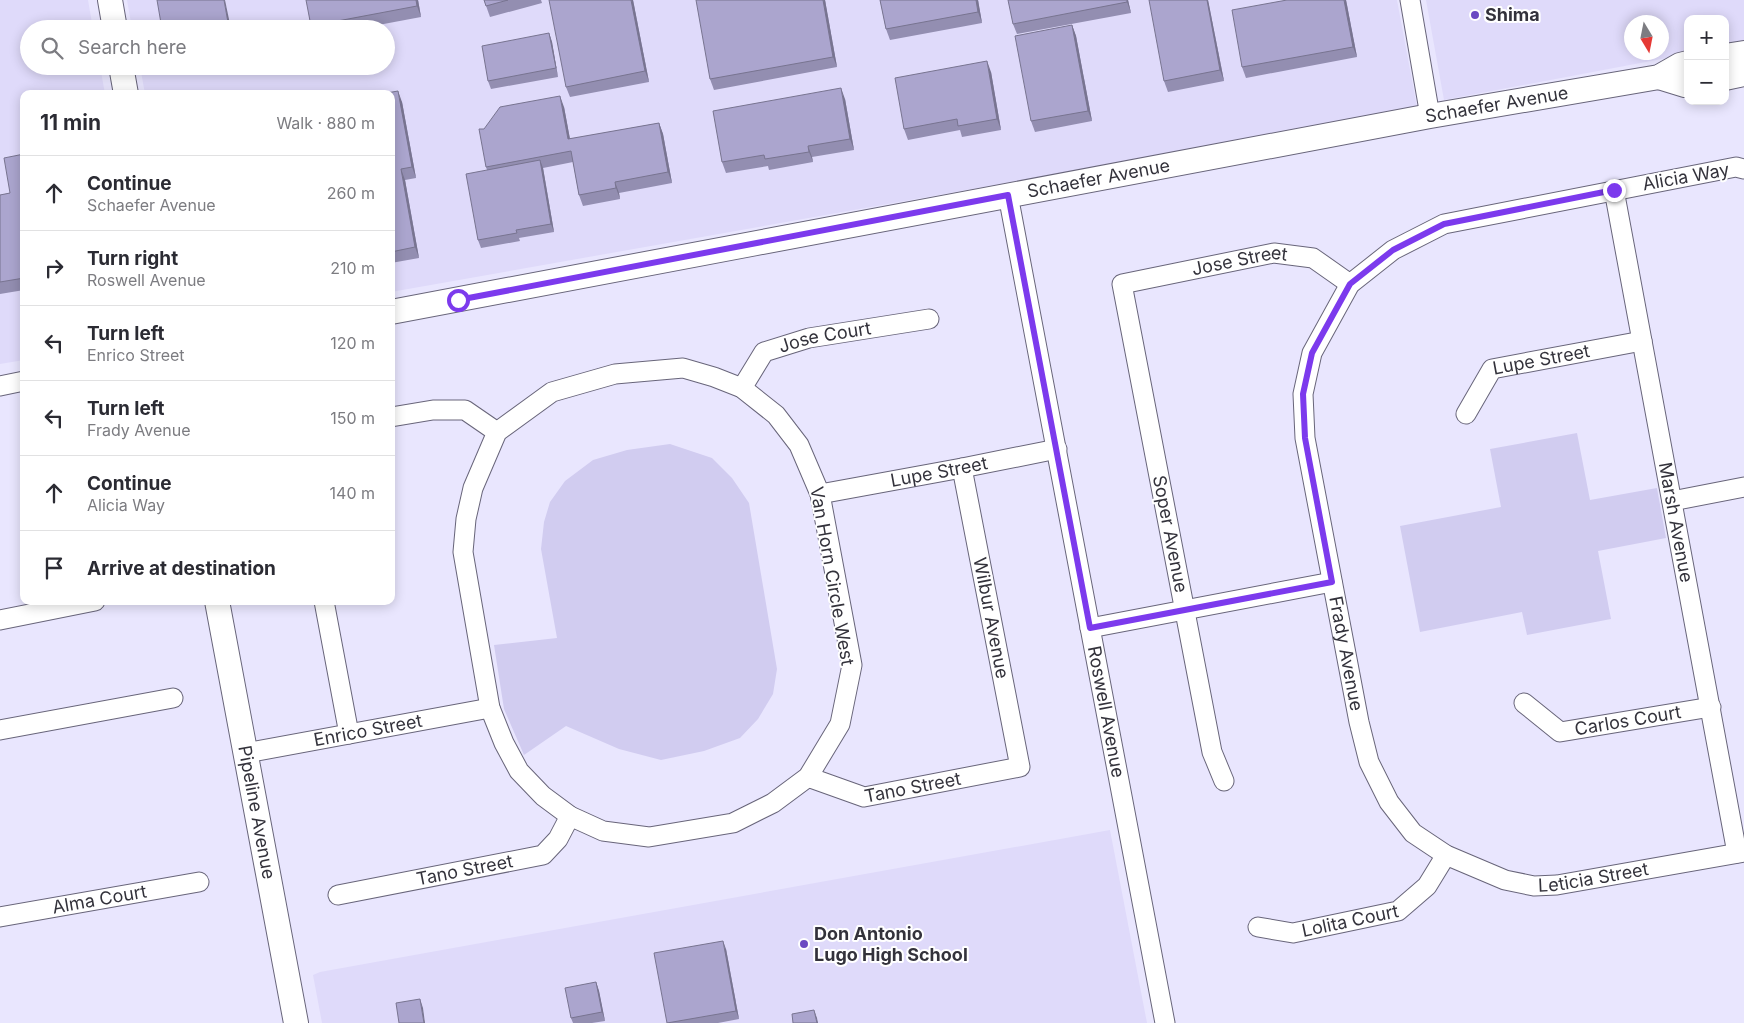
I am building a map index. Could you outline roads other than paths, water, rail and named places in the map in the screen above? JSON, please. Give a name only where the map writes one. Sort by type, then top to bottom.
[{"type":"main road","points":[[110,0],[113,20]]},
{"type":"main road","points":[[1729,55],[1744,53]]},
{"type":"main road","name":"Schaefer Avenue","points":[[395,311],[1430,116],[1659,77],[1684,64]]},
{"type":"main road","points":[[1729,77],[1744,74]]},
{"type":"main road","points":[[123,75],[125,90]]},
{"type":"main road","name":"Schaefer Avenue","points":[[1659,77],[1684,85]]},
{"type":"main road","name":"Pipeline Avenue","points":[[218,605],[296,1023]]},
{"type":"street","points":[[1410,0],[1430,116]]},
{"type":"street","name":"Alicia Way","points":[[1350,284],[1393,250],[1444,224],[1736,167],[1744,169]]},
{"type":"street","name":"Marsh Avenue","points":[[1614,190],[1740,853]]},
{"type":"street","name":"Roswell Avenue","points":[[1008,195],[1165,1023]]},
{"type":"street","name":"Jose Street","points":[[1122,284],[1274,253],[1312,258],[1350,284]]},
{"type":"street","name":"Soper Avenue","points":[[1122,284],[1212,752],[1224,781]]},
{"type":"street","name":"Frady Avenue","points":[[1350,284],[1312,353],[1303,394],[1305,438],[1358,722],[1369,762],[1388,802],[1413,833],[1446,855]]},
{"type":"street","name":"Jose Court","points":[[742,388],[764,352],[809,338],[929,319]]},
{"type":"street","name":"Lupe Street","points":[[1466,414],[1492,370],[1642,341]]},
{"type":"street","name":"Van Horn Circle West","points":[[497,432],[552,392],[614,374],[682,368],[714,377],[742,388],[776,415],[800,445],[820,494],[852,665],[840,724],[808,776]]},
{"type":"street","points":[[0,386],[20,382]]},
{"type":"street","points":[[395,416],[433,410],[465,410],[497,432],[473,488],[466,519],[463,552],[490,708],[504,743],[519,771],[543,796],[570,816],[603,831],[649,837],[733,823],[773,803],[808,776]]},
{"type":"street","name":"Lupe Street","points":[[820,494],[1057,449]]},
{"type":"street","name":"Wilbur Avenue","points":[[962,468],[1020,767]]},
{"type":"street","points":[[1672,501],[1744,487]]},
{"type":"street","points":[[1090,628],[1332,582]]},
{"type":"street","points":[[0,620],[75,605]]},
{"type":"street","points":[[325,605],[350,734]]},
{"type":"street","points":[[0,730],[173,698]]},
{"type":"street","name":"Carlos Court","points":[[1524,703],[1560,732],[1711,707]]},
{"type":"street","name":"Enrico Street","points":[[246,753],[490,708]]},
{"type":"street","name":"Tano Street","points":[[808,776],[864,797],[1020,767]]},
{"type":"street","name":"Tano Street","points":[[338,894],[543,855],[558,839],[570,816]]},
{"type":"street","name":"Leticia Street","points":[[1446,855],[1505,880],[1534,886],[1557,885],[1740,853]]},
{"type":"street","name":"Lolita Court","points":[[1258,927],[1293,932],[1398,911],[1427,886],[1446,855]]},
{"type":"street","name":"Alma Court","points":[[0,917],[200,882]]},
{"type":"place","name":"Shima","points":[[1475,15]]},
{"type":"place","name":"Don Antonio Lugo High School","points":[[804,944]]}]
